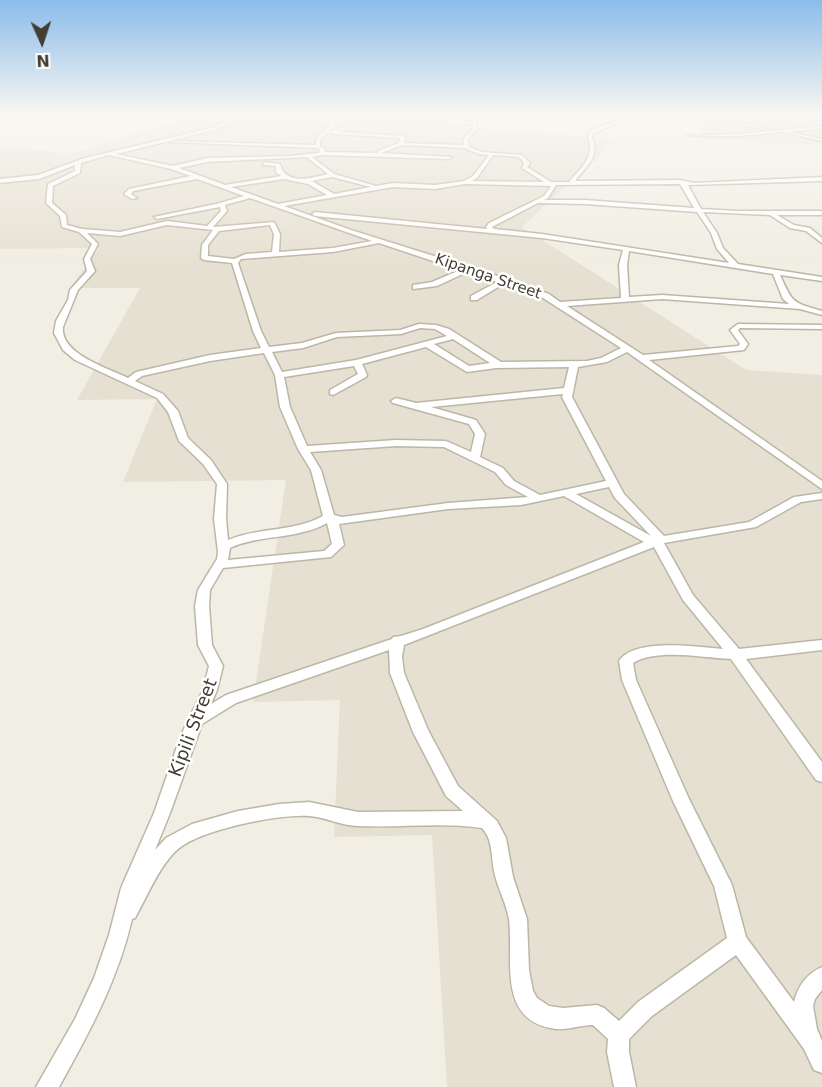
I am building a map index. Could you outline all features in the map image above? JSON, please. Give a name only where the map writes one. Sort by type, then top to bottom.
[{"type":"street","points":[[0,181],[32,179],[65,167]]},
{"type":"street","name":"Kipili Street","points":[[48,1087],[91,1009],[122,923],[130,888],[216,671],[205,645],[202,606],[204,590],[223,559],[224,547],[220,519],[222,484],[207,462],[183,439],[173,411],[164,399],[130,380],[82,360],[66,348],[58,333],[64,313],[75,296],[74,290],[91,271],[87,259],[95,242],[81,231],[64,226],[63,214],[48,202],[49,191],[51,184],[79,172],[78,167]]},
{"type":"street","name":"Kipanga Street","points":[[167,167],[297,213],[504,281],[561,304],[822,486]]},
{"type":"street","points":[[173,168],[178,167]]},
{"type":"street","points":[[278,167],[279,172],[285,177]]},
{"type":"street","points":[[322,167],[332,175],[378,187]]},
{"type":"street","points":[[465,182],[475,177],[483,167]]},
{"type":"street","points":[[492,231],[489,227],[491,224],[536,202],[552,191],[554,186],[551,183],[529,172],[524,167]]},
{"type":"street","points":[[571,183],[583,167]]},
{"type":"street","points":[[308,182],[332,175]]},
{"type":"street","points":[[134,198],[127,194],[131,190],[198,177]]},
{"type":"street","points":[[223,186],[285,177],[308,182],[332,195]]},
{"type":"street","points":[[278,206],[405,184],[435,187],[465,182],[755,184],[822,179]]},
{"type":"street","points":[[684,183],[699,211],[714,232],[720,249],[737,268]]},
{"type":"street","points":[[157,217],[250,196]]},
{"type":"street","points":[[536,202],[585,202],[771,214],[822,213]]},
{"type":"street","points":[[208,228],[224,211],[222,204]]},
{"type":"street","points":[[297,213],[492,231],[822,279]]},
{"type":"street","points":[[771,214],[792,226],[808,229],[822,241]]},
{"type":"street","points":[[81,231],[120,234],[167,223],[217,229],[274,224],[277,234],[275,253]]},
{"type":"street","points":[[217,229],[205,245],[204,258],[236,261],[241,257],[333,250],[381,240]]},
{"type":"street","points":[[625,298],[623,265],[626,250]]},
{"type":"street","points":[[219,564],[327,554],[338,545],[316,470],[303,449],[285,407],[279,375],[257,331],[236,261]]},
{"type":"street","points":[[416,287],[434,284],[469,269]]},
{"type":"street","points":[[776,273],[787,299],[822,314]]},
{"type":"street","points":[[474,298],[504,281]]},
{"type":"street","points":[[561,304],[625,298],[680,297],[802,307]]},
{"type":"street","points":[[130,380],[136,375],[202,359],[303,345],[338,334],[405,332],[419,326],[436,327],[455,336],[499,366]]},
{"type":"street","points":[[641,358],[741,348],[744,344],[734,330],[738,327],[822,327]]},
{"type":"street","points":[[279,375],[357,363],[455,336]]},
{"type":"street","points":[[429,345],[466,369],[597,363],[627,348]]},
{"type":"street","points":[[333,392],[363,375],[357,363]]},
{"type":"street","points":[[574,365],[567,392],[624,504],[657,541],[688,597],[735,654],[822,775]]},
{"type":"street","points":[[417,406],[567,392]]},
{"type":"street","points":[[396,401],[468,420],[476,425],[480,434],[475,456]]},
{"type":"street","points":[[303,449],[437,443],[453,446],[499,470],[510,483],[540,499]]},
{"type":"street","points":[[224,547],[239,540],[313,527],[331,518],[356,520],[448,506],[540,499],[612,483]]},
{"type":"street","points":[[566,493],[657,541]]},
{"type":"street","points":[[196,721],[231,699],[398,640],[428,632],[657,541],[752,525],[798,499],[822,496]]},
{"type":"street","points":[[398,640],[395,657],[397,673],[421,732],[452,791],[494,828],[501,842],[503,874],[517,916],[520,977],[524,995],[531,1007],[540,1013],[564,1020],[597,1015],[619,1035]]},
{"type":"street","points":[[822,645],[735,654],[679,650],[644,654],[626,661],[629,680],[681,801],[723,885],[738,942],[810,1041],[822,1062]]},
{"type":"street","points":[[122,923],[171,844],[184,836],[223,822],[258,814],[309,809],[356,819],[417,818],[486,821]]},
{"type":"street","points":[[625,1087],[618,1052],[619,1035],[645,1009],[738,942]]},
{"type":"street","points":[[810,1041],[802,1007],[807,991],[822,977]]},
{"type":"shaded area","points":[[0,167],[587,167],[522,227],[746,370],[822,375],[822,1087],[447,1087],[432,835],[334,837],[340,700],[253,702],[286,480],[123,482],[157,399],[77,400],[140,288],[70,288],[99,248],[0,249]]}]
